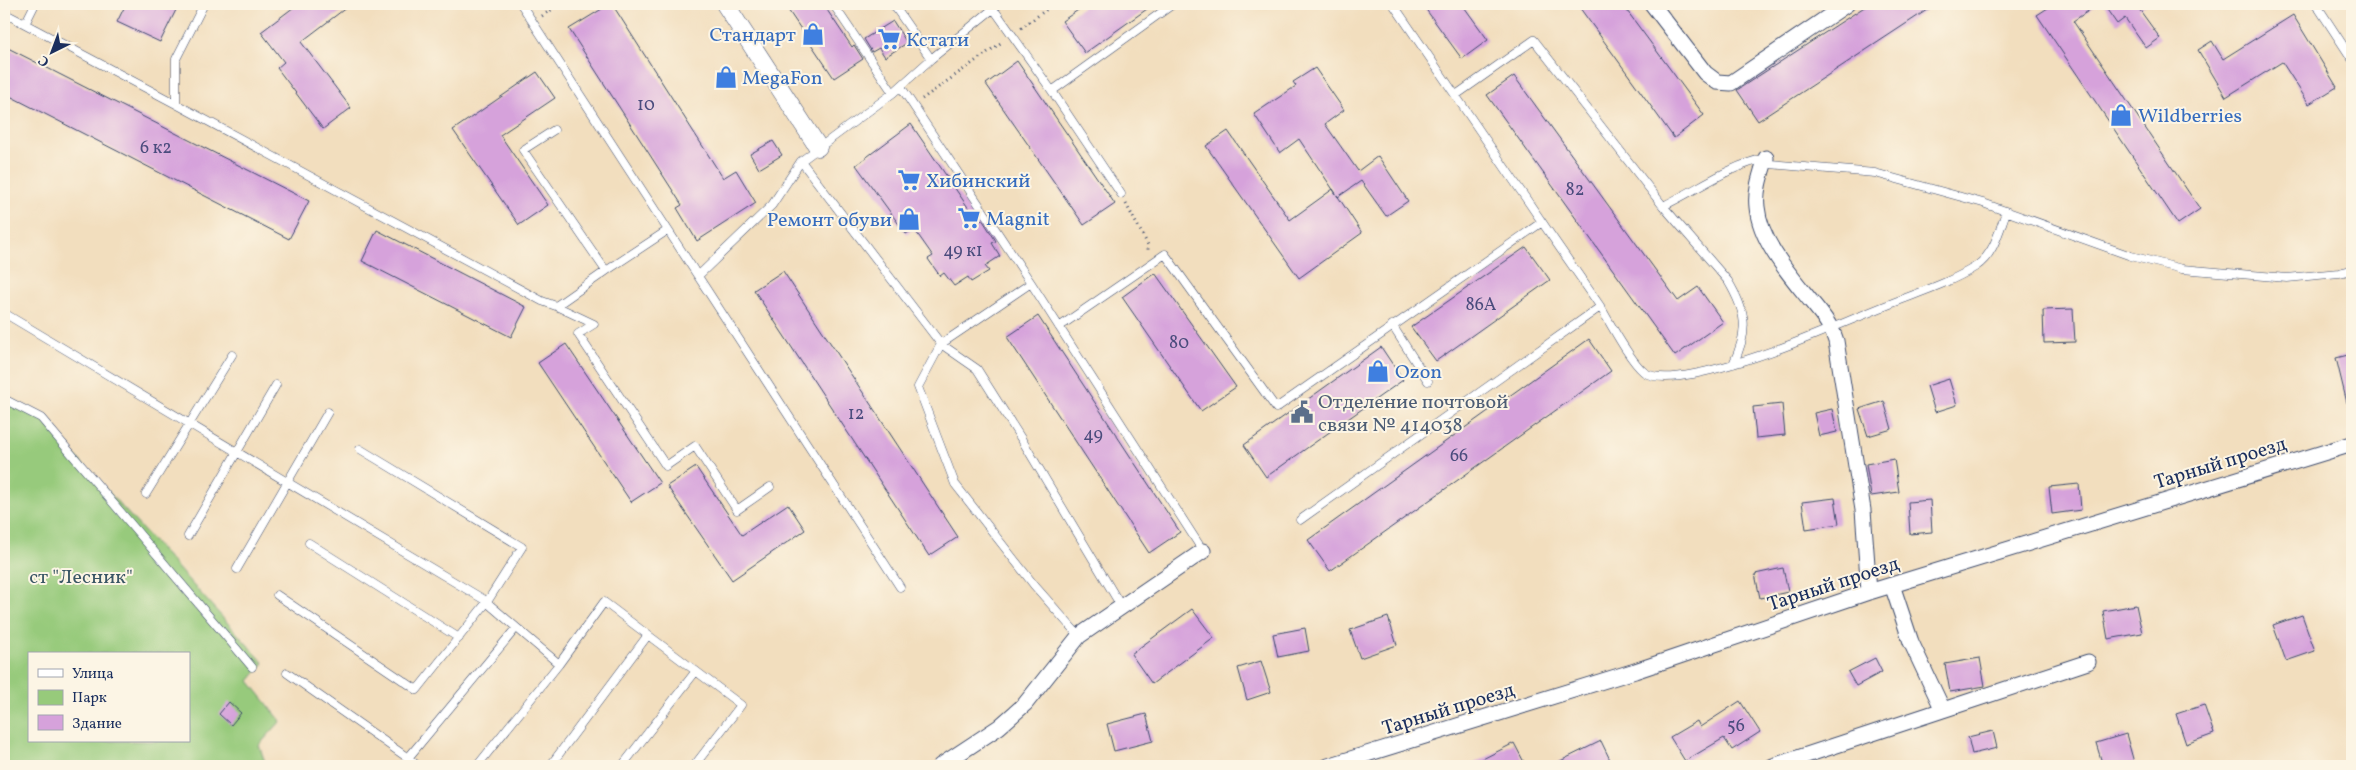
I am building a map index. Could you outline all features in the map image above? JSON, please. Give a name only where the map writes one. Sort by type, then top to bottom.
[{"type":"street","points":[[725,4],[818,147]]},
{"type":"street","points":[[1652,4],[1705,73],[1717,82],[1724,84],[1731,84],[1848,4]]},
{"type":"street","points":[[1766,158],[1758,188],[1757,207],[1761,224],[1769,242],[1793,279],[1832,328],[1848,407],[1863,510],[1869,592]]},
{"type":"street","name":"Тарный проезд","points":[[1328,766],[1635,671],[1869,592],[2352,444]]},
{"type":"street","points":[[940,766],[999,727],[1025,704],[1079,636],[1203,551]]},
{"type":"street","points":[[1892,585],[1911,642],[1943,710]]},
{"type":"street","points":[[1772,766],[2088,662]]},
{"type":"lane","points":[[25,24],[35,4]]},
{"type":"lane","points":[[176,104],[176,58],[204,4]]},
{"type":"lane","points":[[521,4],[900,587]]},
{"type":"lane","points":[[833,4],[893,93]]},
{"type":"lane","points":[[893,4],[931,59]]},
{"type":"lane","points":[[1052,90],[1173,4]]},
{"type":"lane","points":[[1393,4],[1600,307],[1624,347],[1644,373],[1662,378],[1676,377],[1733,364],[1832,328],[1945,282],[1976,266],[1994,245],[2006,212]]},
{"type":"lane","points":[[2316,4],[2352,59]]},
{"type":"lane","points":[[698,276],[772,205],[802,161],[818,147],[893,93],[996,6],[1012,34],[1052,90],[1121,194]]},
{"type":"lane","points":[[4,13],[519,290],[594,324],[578,334],[666,466],[695,446],[737,510],[770,487]]},
{"type":"lane","points":[[1456,95],[1534,40],[1663,206],[1728,281],[1743,314],[1745,327],[1742,346],[1733,364]]},
{"type":"lane","points":[[901,86],[1031,283],[1203,551]]},
{"type":"lane","points":[[554,130],[523,150],[606,271]]},
{"type":"lane","points":[[1663,206],[1746,162],[1766,158],[1770,164],[1875,174],[2006,212],[2131,256],[2182,269],[2287,278],[2339,274],[2352,270]]},
{"type":"lane","points":[[802,161],[941,344],[977,368],[1121,606]]},
{"type":"lane","points":[[1058,327],[1165,254],[1276,408],[1392,325],[1542,222]]},
{"type":"lane","points":[[556,306],[668,230]]},
{"type":"lane","points":[[1031,283],[941,344],[918,388],[955,484],[1034,585],[1079,636]]},
{"type":"lane","points":[[1300,520],[1600,307]]},
{"type":"lane","points":[[4,313],[487,602],[559,664]]},
{"type":"lane","points":[[1392,325],[1428,381]]},
{"type":"lane","points":[[146,494],[232,355]]},
{"type":"lane","points":[[188,536],[276,385]]},
{"type":"lane","points":[[4,399],[41,418],[252,667]]},
{"type":"lane","points":[[237,569],[328,412]]},
{"type":"lane","points":[[277,594],[417,690],[487,602],[522,547],[360,449]]},
{"type":"lane","points":[[309,544],[459,638]]},
{"type":"lane","points":[[477,766],[559,664],[604,602],[740,705],[694,766]]},
{"type":"lane","points":[[408,758],[516,628]]},
{"type":"lane","points":[[550,766],[648,635]]},
{"type":"lane","points":[[622,766],[696,671]]},
{"type":"lane","points":[[287,673],[418,766]]},
{"type":"path","points":[[533,22],[560,4]]},
{"type":"path","points":[[913,106],[1054,4]]},
{"type":"path","points":[[1121,194],[1148,245],[1148,266]]},
{"type":"green space","name":"ст \"Лесник\"","points":[[4,396],[41,418],[264,663],[249,681],[281,721],[259,745],[265,762],[261,766],[4,766]]},
{"type":"building","points":[[126,4],[179,4],[160,42],[117,22]]},
{"type":"building","points":[[298,4],[351,4],[301,42],[351,108],[323,129],[277,68],[284,62],[261,32]]},
{"type":"building","points":[[612,4],[723,178],[736,170],[756,203],[697,241],[677,208],[682,205],[569,29]]},
{"type":"building","points":[[784,4],[823,4],[852,47],[854,45],[863,59],[834,78]]},
{"type":"building","points":[[1087,4],[1154,4],[1085,53],[1062,21]]},
{"type":"building","points":[[1422,4],[1462,4],[1488,40],[1462,59]]},
{"type":"building","points":[[1577,4],[1622,4],[1704,115],[1674,138]]},
{"type":"building","points":[[1869,4],[1936,4],[1758,121],[1737,90]]},
{"type":"building","name":"Wildberries","points":[[2054,4],[2099,4],[2073,21],[2200,209],[2178,224],[2037,15]]},
{"type":"building","points":[[2103,4],[2147,4],[2139,9],[2160,38],[2146,48],[2125,18],[2117,24]]},
{"type":"building","points":[[2293,15],[2337,87],[2309,104],[2282,62],[2226,97],[2198,50],[2212,41],[2223,59]]},
{"type":"building","name":"Кстати","points":[[893,21],[907,43],[885,57],[879,48],[872,52],[864,39]]},
{"type":"building","points":[[4,46],[309,201],[289,239],[4,93]]},
{"type":"building","points":[[1017,61],[1115,204],[1084,225],[986,84]]},
{"type":"building","points":[[1315,68],[1344,110],[1325,124],[1358,171],[1378,156],[1408,201],[1386,216],[1361,181],[1338,197],[1299,139],[1280,153],[1254,114],[1296,86],[1293,82]]},
{"type":"building","points":[[537,72],[555,98],[500,135],[548,205],[519,225],[453,130]]},
{"type":"building","points":[[1514,76],[1678,301],[1698,287],[1723,322],[1675,356],[1487,95]]},
{"type":"building","points":[[911,124],[978,222],[982,219],[996,241],[992,243],[1000,256],[985,266],[989,271],[971,282],[968,277],[954,286],[944,273],[940,276],[928,259],[933,256],[914,229],[906,234],[856,165]]},
{"type":"building","points":[[1228,131],[1290,220],[1333,189],[1362,233],[1299,278],[1206,146]]},
{"type":"building","points":[[773,141],[782,155],[759,169],[750,154]]},
{"type":"building","points":[[377,230],[526,307],[511,337],[362,261]]},
{"type":"building","points":[[1526,247],[1550,280],[1436,361],[1411,327]]},
{"type":"building","points":[[783,271],[958,537],[929,556],[754,290]]},
{"type":"building","points":[[1155,273],[1236,387],[1201,411],[1122,297]]},
{"type":"building","points":[[2073,309],[2075,342],[2044,343],[2043,310]]},
{"type":"building","points":[[1038,316],[1180,532],[1149,553],[1007,337]]},
{"type":"building","points":[[1589,339],[1611,371],[1330,571],[1308,540]]},
{"type":"building","points":[[566,344],[660,483],[631,502],[538,363]]},
{"type":"building","points":[[1381,347],[1403,380],[1266,477],[1244,445]]},
{"type":"building","points":[[2352,354],[2352,402],[2347,403],[2336,358]]},
{"type":"building","points":[[1949,379],[1957,405],[1935,412],[1927,386]]},
{"type":"building","points":[[1884,401],[1892,429],[1868,436],[1859,409]]},
{"type":"building","points":[[1782,404],[1785,435],[1756,438],[1753,407]]},
{"type":"building","points":[[1832,409],[1837,432],[1819,436],[1814,413]]},
{"type":"building","points":[[1894,459],[1899,492],[1871,496],[1866,464]]},
{"type":"building","points":[[696,467],[742,535],[788,504],[805,530],[732,580],[667,486]]},
{"type":"building","points":[[2079,484],[2081,510],[2052,514],[2049,487]]},
{"type":"building","points":[[1835,498],[1839,524],[1806,529],[1802,502]]},
{"type":"building","points":[[1930,500],[1932,532],[1910,534],[1908,502]]},
{"type":"building","points":[[1783,568],[1788,592],[1760,598],[1755,574]]},
{"type":"building","points":[[2136,605],[2142,633],[2108,639],[2103,611]]},
{"type":"building","points":[[1192,609],[1214,638],[1152,684],[1131,654]]},
{"type":"building","points":[[2302,615],[2315,651],[2286,661],[2273,625]]},
{"type":"building","points":[[1388,617],[1397,645],[1360,658],[1350,630]]},
{"type":"building","points":[[1305,628],[1309,651],[1278,657],[1273,634]]},
{"type":"building","points":[[1875,658],[1882,672],[1856,686],[1848,672]]},
{"type":"building","points":[[1980,658],[1985,686],[1950,692],[1945,664]]},
{"type":"building","points":[[1261,661],[1271,692],[1247,700],[1238,668]]},
{"type":"building","points":[[1740,701],[1760,732],[1732,750],[1724,738],[1685,761],[1670,737],[1697,721],[1700,727]]},
{"type":"building","points":[[229,702],[241,713],[231,725],[219,714]]},
{"type":"building","points":[[2204,705],[2214,734],[2186,744],[2176,714]]},
{"type":"building","points":[[1146,714],[1153,741],[1114,751],[1107,724]]},
{"type":"building","points":[[1993,731],[1997,748],[1972,754],[1968,737]]},
{"type":"building","points":[[2126,734],[2135,766],[2103,766],[2096,743]]},
{"type":"building","points":[[1601,741],[1613,766],[1550,766]]},
{"type":"building","points":[[1514,743],[1526,766],[1469,766]]},
{"type":"place","name":"Стандарт","points":[[813,34]]},
{"type":"place","name":"Кстати","points":[[889,39]]},
{"type":"place","name":"MegaFon","points":[[726,77]]},
{"type":"place","name":"Wildberries","points":[[2121,115]]},
{"type":"place","name":"Хибинский","points":[[909,180]]},
{"type":"place","name":"Magnit","points":[[969,218]]},
{"type":"place","name":"Ремонт обуви","points":[[909,219]]},
{"type":"place","name":"Ozon","points":[[1378,371]]},
{"type":"place","name":"Отделение почтовой связи № 414038","points":[[1302,412]]}]
